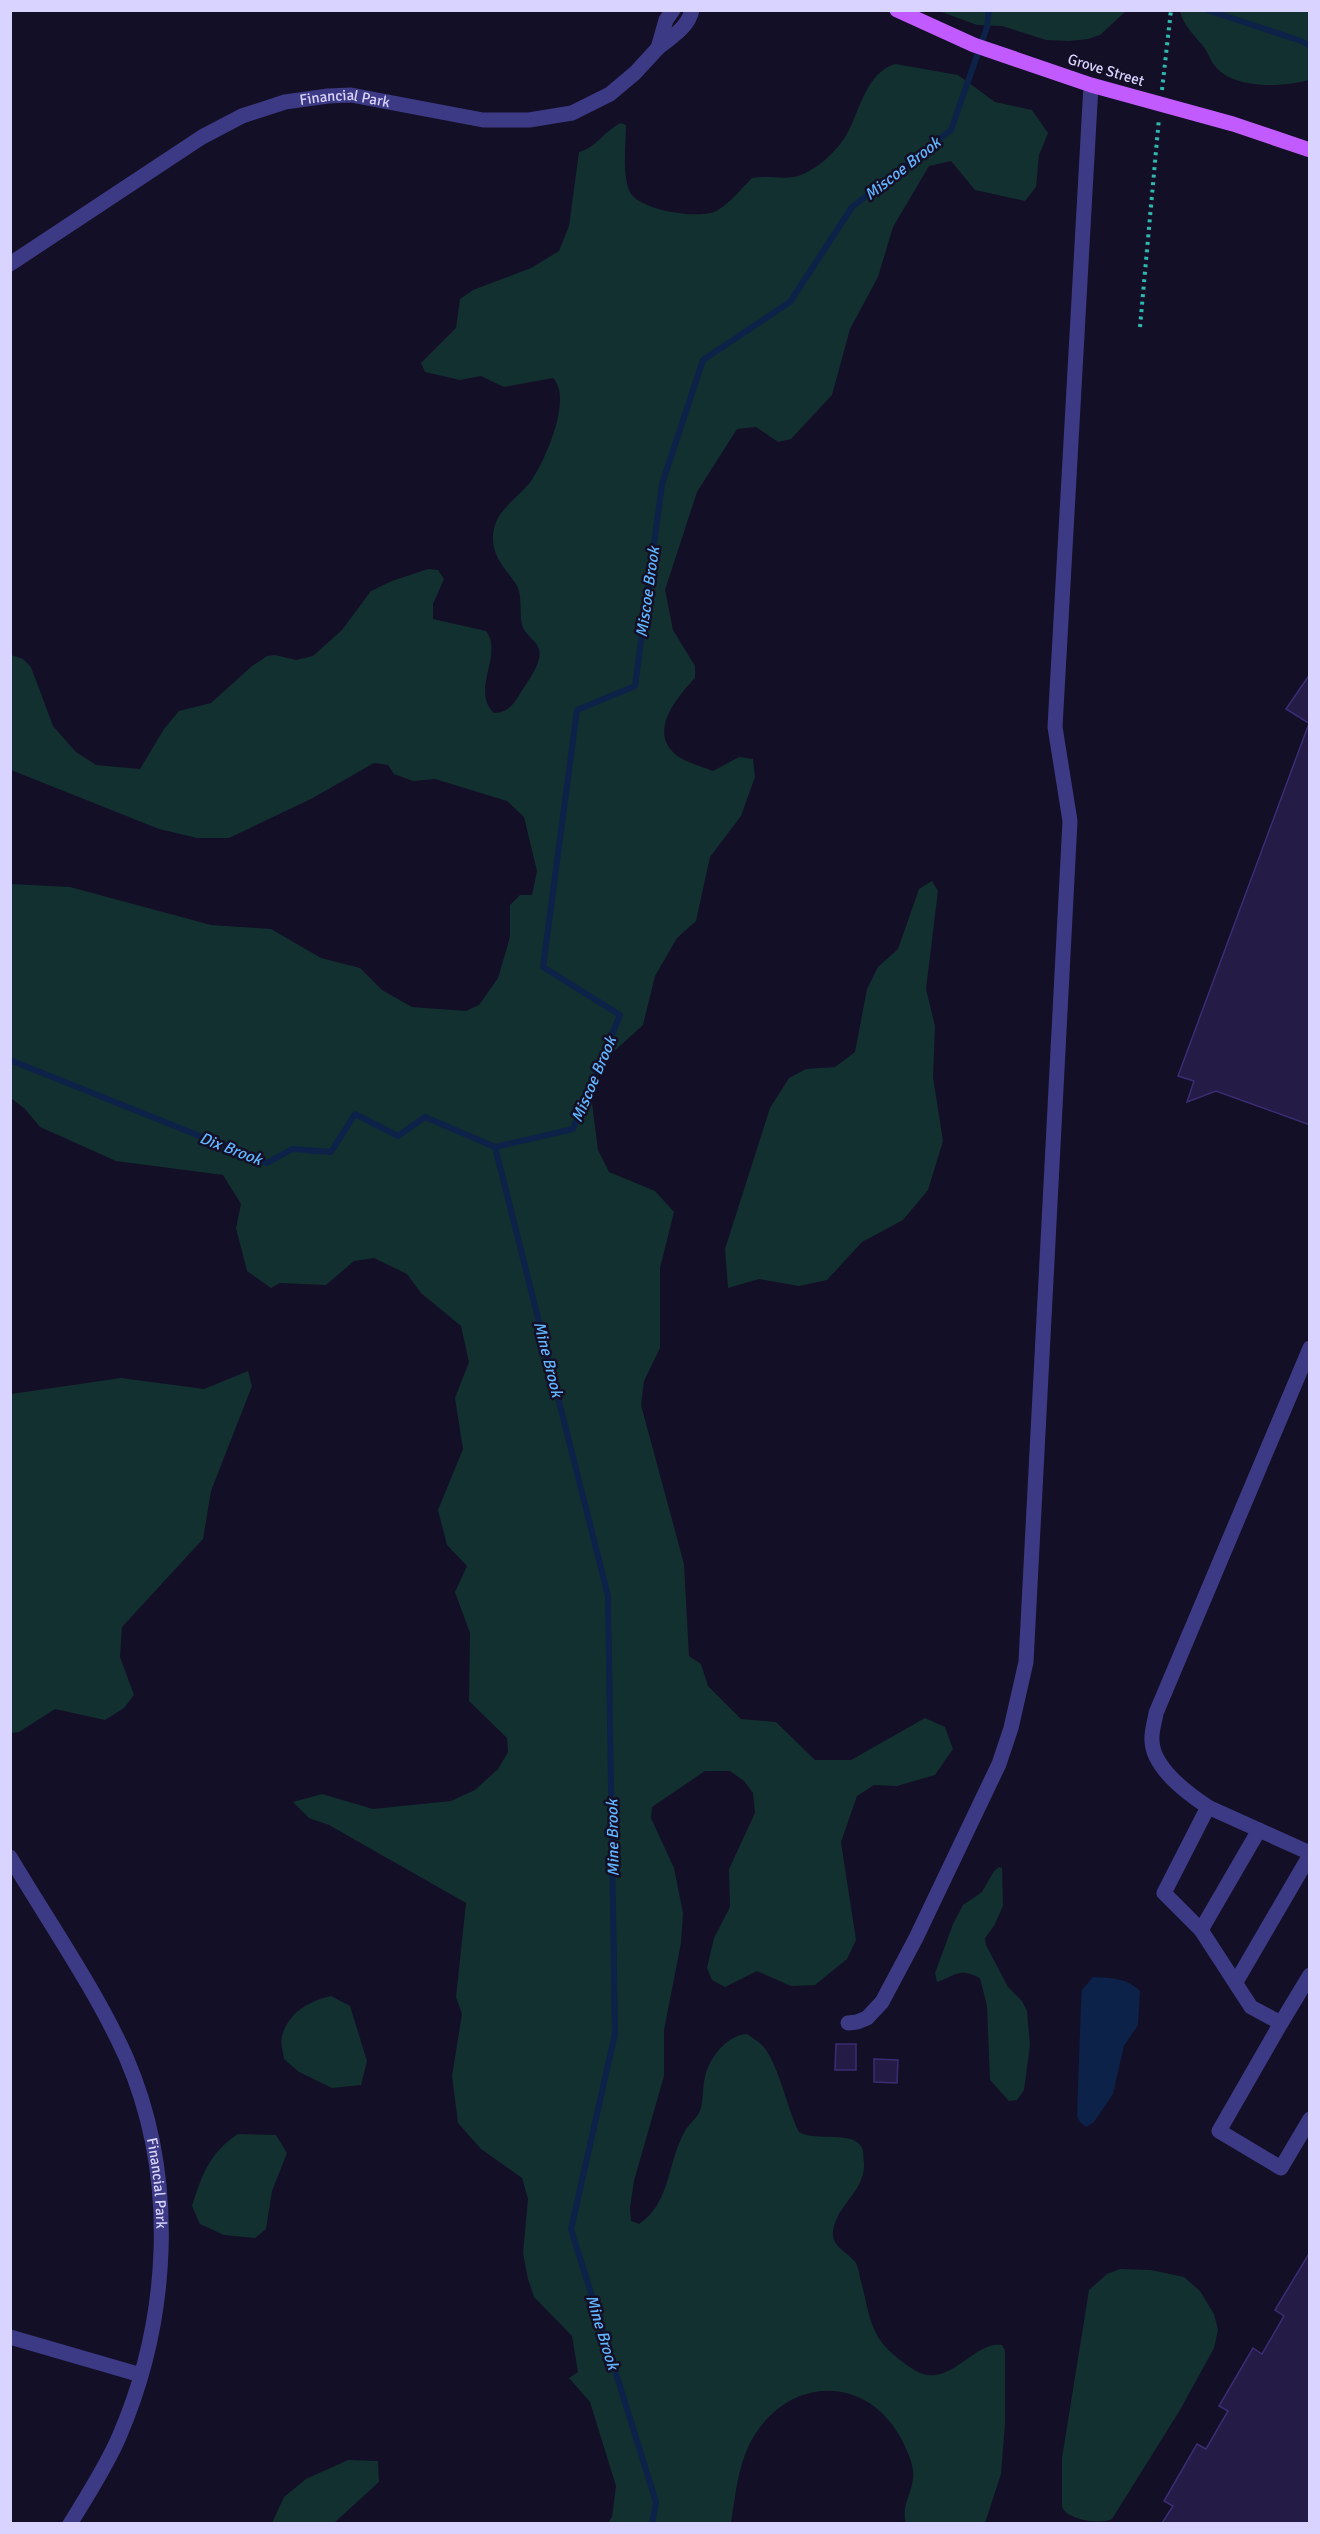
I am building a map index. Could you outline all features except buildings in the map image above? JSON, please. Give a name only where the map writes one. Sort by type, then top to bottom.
[{"type":"main road","name":"Grove Street","points":[[897,10],[981,47],[1091,85],[1233,124],[1310,150]]},
{"type":"lane","name":"Financial Park","points":[[10,264],[202,137],[242,116],[264,108],[306,99],[351,96],[483,120],[548,118],[572,113],[610,94],[635,73],[658,48],[666,20],[673,10]]},
{"type":"lane","points":[[658,48],[680,31],[692,10]]},
{"type":"lane","points":[[848,2023],[867,2018],[882,2002],[916,1938],[999,1764],[1011,1728],[1026,1662],[1070,821],[1054,727],[1091,85]]},
{"type":"lane","points":[[1236,1982],[1310,1854],[1208,1807],[1183,1790],[1163,1770],[1152,1742],[1156,1713],[1310,1348]]},
{"type":"lane","points":[[1208,1807],[1164,1893],[1201,1930],[1251,2007],[1281,2023]]},
{"type":"lane","points":[[1201,1930],[1259,1830]]},
{"type":"lane","name":"Financial Park","points":[[10,1857],[111,2027],[126,2058],[148,2124],[159,2187],[161,2252],[155,2312],[141,2375],[119,2438],[104,2468],[70,2523]]},
{"type":"lane","points":[[1310,1975],[1219,2131],[1281,2168],[1310,2119]]},
{"type":"lane","points":[[10,2337],[141,2375]]},
{"type":"path","points":[[1140,327],[1171,10]]},
{"type":"green space","points":[[939,11],[1126,11],[1100,35],[1069,41],[1046,40],[1002,26],[977,25]]},
{"type":"green space","points":[[1180,11],[1309,11],[1309,80],[1260,85],[1246,83],[1223,74],[1186,25]]},
{"type":"green space","points":[[895,64],[958,75],[995,102],[1032,110],[1048,133],[1039,155],[1036,187],[1025,201],[975,190],[951,161],[929,166],[893,227],[878,277],[850,329],[832,395],[791,439],[778,442],[756,427],[737,429],[697,492],[665,590],[673,630],[695,666],[695,678],[668,714],[664,735],[667,745],[679,757],[713,771],[739,757],[753,759],[755,777],[741,816],[710,857],[696,921],[677,938],[655,976],[643,1025],[601,1063],[591,1095],[598,1150],[609,1172],[655,1191],[674,1212],[660,1268],[660,1348],[644,1381],[641,1405],[684,1564],[689,1656],[701,1664],[708,1686],[741,1719],[776,1722],[815,1760],[851,1760],[925,1718],[945,1727],[953,1749],[935,1775],[897,1786],[874,1785],[857,1796],[841,1842],[856,1940],[847,1959],[815,1985],[791,1986],[757,1971],[725,1987],[712,1980],[707,1968],[714,1938],[730,1907],[729,1869],[755,1813],[753,1793],[744,1781],[730,1771],[705,1771],[652,1807],[651,1818],[674,1868],[683,1913],[681,1943],[664,2030],[664,2076],[634,2181],[630,2208],[631,2221],[639,2224],[657,2205],[663,2194],[679,2143],[701,2109],[705,2077],[715,2055],[726,2043],[740,2035],[747,2034],[757,2041],[768,2052],[773,2062],[799,2132],[806,2135],[851,2139],[862,2148],[864,2162],[861,2181],[836,2221],[833,2237],[837,2245],[856,2263],[874,2329],[885,2346],[909,2367],[928,2375],[948,2371],[984,2348],[1002,2345],[1005,2351],[1005,2423],[1001,2474],[985,2523],[906,2523],[905,2506],[912,2485],[913,2469],[902,2440],[886,2418],[868,2402],[847,2393],[825,2391],[804,2395],[783,2405],[765,2421],[750,2443],[743,2462],[731,2523],[608,2523],[612,2517],[616,2486],[590,2402],[569,2378],[578,2372],[572,2336],[534,2297],[528,2279],[523,2253],[528,2199],[522,2178],[481,2149],[458,2123],[452,2076],[462,2014],[456,1997],[466,1903],[329,1825],[309,1818],[293,1802],[322,1794],[373,1809],[451,1801],[475,1790],[498,1769],[508,1752],[507,1738],[469,1701],[470,1633],[455,1592],[467,1566],[447,1545],[438,1510],[463,1449],[455,1398],[469,1362],[461,1326],[421,1293],[407,1274],[374,1258],[354,1261],[326,1285],[280,1283],[271,1288],[247,1271],[236,1228],[241,1204],[223,1175],[116,1161],[40,1127],[25,1109],[11,1098],[11,884],[70,887],[211,925],[271,929],[321,958],[360,968],[382,990],[412,1007],[466,1011],[479,1005],[498,978],[510,937],[510,905],[520,895],[532,895],[537,871],[524,817],[507,801],[435,779],[413,781],[394,774],[388,765],[374,763],[311,799],[229,838],[197,838],[159,829],[11,770],[11,655],[23,659],[31,667],[53,726],[76,752],[96,765],[140,769],[164,729],[179,711],[211,703],[252,666],[267,656],[275,655],[296,660],[313,656],[342,630],[371,591],[428,569],[438,570],[444,579],[433,604],[433,619],[486,631],[491,640],[491,651],[485,694],[494,713],[507,710],[516,700],[538,664],[540,652],[522,625],[518,588],[500,562],[495,550],[494,527],[502,512],[531,481],[543,459],[559,414],[558,387],[553,378],[504,387],[481,376],[460,380],[425,372],[421,363],[456,328],[460,299],[473,290],[531,268],[559,251],[569,226],[579,152],[591,146],[615,126],[621,123],[626,125],[626,175],[629,190],[634,197],[643,203],[670,212],[710,213],[727,203],[752,178],[793,177],[819,165],[838,147],[847,134],[870,84],[877,75]]},
{"type":"green space","points":[[932,881],[938,891],[926,989],[935,1026],[933,1077],[943,1141],[928,1190],[903,1220],[862,1242],[827,1280],[799,1286],[759,1279],[728,1288],[725,1249],[770,1108],[789,1078],[806,1069],[835,1067],[855,1052],[867,989],[878,967],[898,949],[919,889]]},
{"type":"green space","points":[[248,1371],[252,1386],[211,1491],[203,1539],[122,1627],[120,1657],[134,1695],[124,1708],[105,1720],[55,1709],[19,1732],[11,1733],[11,1394],[121,1378],[204,1389]]},
{"type":"green space","points":[[999,1867],[1002,1868],[1003,1906],[994,1926],[985,1938],[986,1945],[1008,1987],[1022,2001],[1027,2011],[1030,2045],[1024,2090],[1017,2100],[1009,2101],[990,2080],[987,2006],[980,1978],[962,1973],[937,1982],[935,1973],[953,1924],[963,1905],[982,1892],[994,1871]]},
{"type":"green space","points":[[331,1996],[350,2006],[367,2061],[361,2085],[332,2088],[299,2072],[284,2059],[281,2038],[290,2020],[301,2009]]},
{"type":"green space","points":[[238,2134],[276,2135],[287,2153],[272,2191],[266,2229],[255,2238],[224,2235],[200,2224],[192,2206],[199,2184],[213,2157]]},
{"type":"green space","points":[[1120,2269],[1151,2270],[1184,2277],[1200,2291],[1214,2314],[1218,2330],[1214,2348],[1180,2410],[1112,2519],[1093,2521],[1070,2515],[1062,2507],[1062,2458],[1089,2290],[1107,2274]]},
{"type":"green space","points":[[348,2460],[378,2461],[379,2482],[334,2523],[272,2523],[284,2497],[306,2479]]},
{"type":"water","points":[[1093,1977],[1124,1981],[1140,1991],[1138,2025],[1124,2046],[1113,2094],[1094,2122],[1086,2127],[1077,2116],[1081,2003],[1082,1990]]},
{"type":"waterway","name":"Miscoe Brook","points":[[495,1147],[573,1129],[620,1015],[543,967],[577,710],[635,686],[662,484],[703,360],[790,302],[852,207],[951,130],[987,27],[989,10]]},
{"type":"waterway","points":[[1207,10],[1310,46]]},
{"type":"waterway","name":"Dix Brook","points":[[10,1060],[267,1163],[292,1149],[331,1152],[355,1114],[398,1136],[425,1117],[495,1147]]},
{"type":"waterway","name":"Mine Brook","points":[[495,1147],[608,1596],[615,2034],[571,2229],[656,2502],[652,2524]]}]
